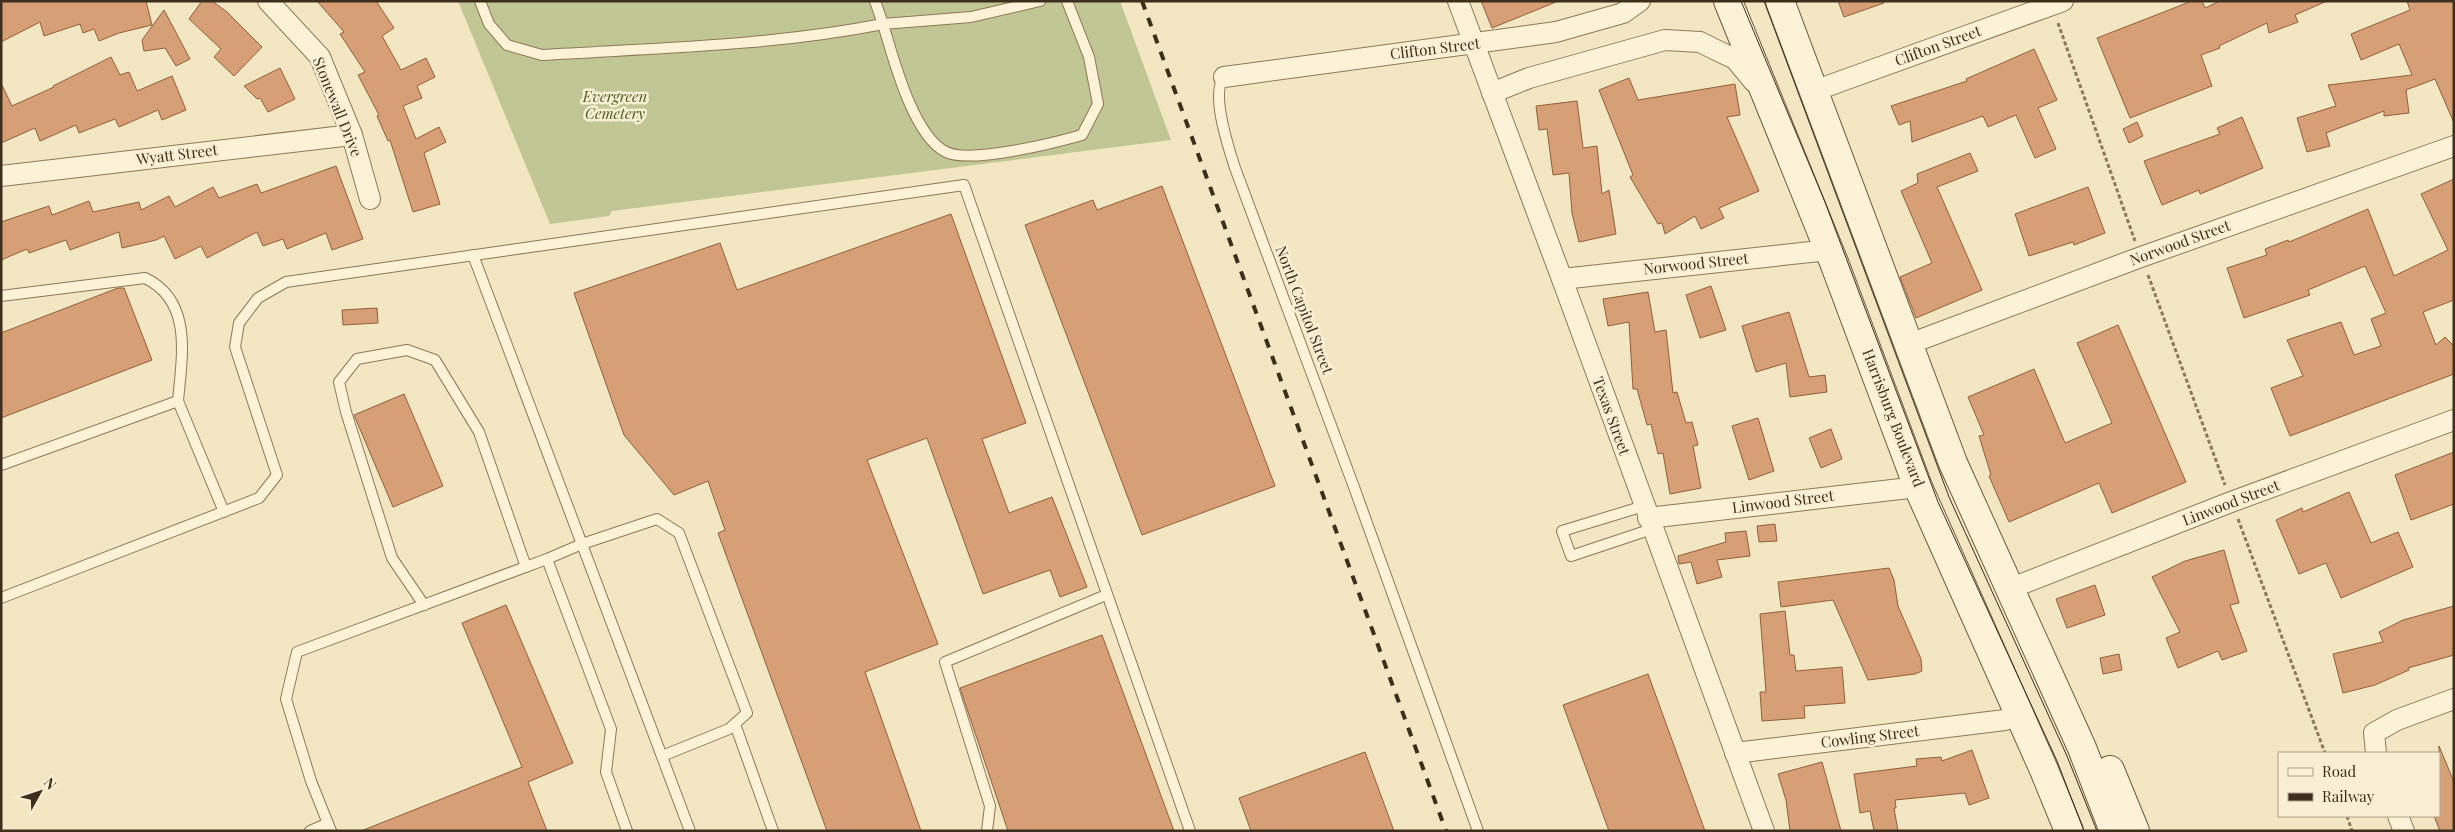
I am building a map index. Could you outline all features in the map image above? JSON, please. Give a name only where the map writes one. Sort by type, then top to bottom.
[{"type":"main road","name":"Harrisburg Boulevard","points":[[1728,1],[1829,250],[1918,487],[2044,770],[2069,831]]},
{"type":"main road","points":[[1780,1],[1953,463],[2082,748],[2114,831]]},
{"type":"main road","points":[[1918,487],[2048,831]]},
{"type":"main road","points":[[2009,589],[2082,709],[2109,766],[2135,831]]},
{"type":"street","name":"Stonewall Drive","points":[[268,1],[320,57],[352,135],[370,199]]},
{"type":"street","name":"Texas Street","points":[[1458,1],[1764,831]]},
{"type":"street","name":"Clifton Street","points":[[1224,77],[1556,32],[1624,13],[1640,1]]},
{"type":"street","name":"Clifton Street","points":[[1814,91],[2057,3]]},
{"type":"street","points":[[1492,93],[1529,78],[1665,40],[1700,42],[1735,59],[1766,97]]},
{"type":"street","name":"Wyatt Street","points":[[1,176],[352,135]]},
{"type":"street","name":"Norwood Street","points":[[1909,344],[2141,257],[2454,146]]},
{"type":"street","name":"Norwood Street","points":[[1562,279],[1829,250]]},
{"type":"street","name":"Linwood Street","points":[[2009,589],[2232,502],[2454,420]]},
{"type":"street","name":"Linwood Street","points":[[1648,518],[1918,487]]},
{"type":"street","points":[[2376,752],[2374,734],[2397,720],[2454,699]]},
{"type":"street","name":"Cowling Street","points":[[1735,753],[2005,720]]},
{"type":"street","points":[[2398,817],[2404,831]]},
{"type":"lane","points":[[480,1],[489,24],[507,45],[542,56],[768,41],[846,31],[883,24],[971,17],[1040,1]]},
{"type":"lane","points":[[875,1],[907,98],[927,138],[946,153],[972,155],[1031,149],[1082,136],[1098,104],[1089,57],[1066,1]]},
{"type":"lane","name":"North Capitol Street","points":[[1224,77],[1220,82],[1223,130],[1235,168],[1478,831]]},
{"type":"lane","points":[[1,598],[258,498],[277,475],[235,347],[240,323],[258,298],[286,282],[964,185],[1190,831]]},
{"type":"lane","points":[[473,255],[690,831]]},
{"type":"lane","points":[[1,296],[145,278],[159,285],[176,308],[178,318],[182,347],[178,401],[224,512]]},
{"type":"lane","points":[[424,605],[392,558],[346,412],[339,382],[357,359],[408,350],[435,360],[479,432],[526,567]]},
{"type":"lane","points":[[1,465],[178,401]]},
{"type":"lane","points":[[1648,518],[1570,556],[1562,531],[1648,518]]},
{"type":"lane","points":[[310,831],[329,827],[311,781],[286,699],[297,652],[526,567],[582,544],[657,519],[679,532],[747,712],[729,729],[662,756]]},
{"type":"lane","points":[[547,559],[611,729],[606,772],[627,831]]},
{"type":"lane","points":[[986,831],[990,806],[945,662],[1106,595]]},
{"type":"lane","points":[[735,724],[773,831]]},
{"type":"path","points":[[2057,3],[2141,257],[2325,752]]},
{"type":"path","points":[[2347,817],[2352,831]]},
{"type":"green space","name":"Evergreen Cemetery","points":[[458,1],[1120,1],[1171,140],[612,211],[609,216],[550,224]]},
{"type":"building","points":[[1,1],[146,1],[152,25],[119,33],[99,41],[94,29],[83,33],[80,24],[44,36],[40,22],[1,42]]},
{"type":"building","points":[[202,1],[212,1],[227,12],[262,47],[234,76],[214,57],[221,49],[189,19]]},
{"type":"building","points":[[317,1],[376,1],[394,28],[382,36],[401,70],[426,58],[435,77],[417,86],[422,98],[403,106],[416,139],[439,127],[446,142],[424,153],[440,204],[413,212],[390,140],[388,141],[377,116],[379,115],[358,75],[365,72],[340,34],[344,32]]},
{"type":"building","points":[[1481,1],[1556,1],[1556,2],[1492,28]]},
{"type":"building","points":[[1838,1],[1883,1],[1884,3],[1844,17]]},
{"type":"building","points":[[2192,1],[2202,1],[2205,8],[2220,1],[2327,1],[2295,15],[2298,22],[2269,33],[2267,23],[2219,46],[2220,48],[2201,55],[2212,86],[2130,118],[2097,38]]},
{"type":"building","points":[[2407,1],[2454,1],[2454,123],[2435,79],[2406,90],[2409,113],[2384,116],[2384,111],[2326,133],[2330,146],[2307,152],[2297,118],[2336,106],[2328,85],[2412,75],[2399,44],[2361,60],[2351,34],[2410,10]]},
{"type":"building","points":[[164,10],[190,59],[176,66],[165,48],[144,51],[142,40]]},
{"type":"building","points":[[2034,49],[2057,100],[2038,108],[2056,149],[2035,158],[2016,115],[1988,127],[1983,116],[1912,142],[1910,121],[1899,125],[1891,106],[1967,81],[1966,79]]},
{"type":"building","points":[[111,57],[120,75],[129,72],[137,91],[172,76],[186,110],[162,120],[158,110],[119,127],[115,119],[79,133],[76,125],[40,141],[35,128],[1,143],[1,83],[12,106],[54,87]]},
{"type":"building","points":[[280,68],[295,99],[268,112],[260,98],[257,99],[244,86]]},
{"type":"building","points":[[1629,78],[1638,100],[1735,84],[1740,115],[1727,117],[1759,191],[1719,208],[1724,218],[1701,229],[1695,216],[1665,234],[1662,223],[1658,224],[1630,177],[1633,175],[1599,90]]},
{"type":"building","points":[[1577,101],[1583,148],[1597,146],[1602,194],[1609,190],[1616,234],[1579,242],[1572,213],[1569,173],[1553,175],[1547,129],[1539,130],[1536,106]]},
{"type":"building","points":[[2242,117],[2263,168],[2200,194],[2199,190],[2162,205],[2144,161],[2220,134],[2217,128]]},
{"type":"building","points":[[2137,122],[2143,136],[2129,143],[2123,129]]},
{"type":"building","points":[[1970,153],[1978,171],[1937,187],[1982,290],[1916,318],[1900,277],[1932,263],[1901,191],[1918,183],[1917,174]]},
{"type":"building","points":[[336,166],[363,239],[332,250],[326,233],[287,249],[283,239],[263,246],[257,232],[207,258],[201,246],[175,259],[164,236],[156,240],[122,248],[119,232],[70,250],[66,240],[29,253],[27,249],[1,260],[1,222],[49,206],[52,215],[89,201],[93,212],[139,202],[141,210],[169,196],[175,207],[213,187],[219,198],[257,184],[261,193]]},
{"type":"building","points":[[2454,179],[2454,300],[2423,312],[2436,345],[2445,337],[2454,346],[2454,374],[2290,436],[2271,388],[2303,376],[2287,340],[2341,322],[2354,355],[2381,346],[2371,319],[2386,313],[2365,266],[2308,290],[2310,295],[2244,318],[2227,268],[2267,255],[2265,249],[2288,240],[2289,242],[2368,209],[2394,276],[2448,250],[2421,194]]},
{"type":"building","points":[[1162,186],[1275,486],[1142,535],[1025,225],[1093,200],[1097,210]]},
{"type":"building","points":[[2088,187],[2105,233],[2074,245],[2073,242],[2029,256],[2015,214]]},
{"type":"building","points":[[951,214],[1026,423],[982,439],[1009,513],[1052,497],[1087,587],[1060,597],[1050,570],[983,594],[927,438],[867,460],[938,644],[865,672],[921,831],[827,831],[718,533],[725,530],[708,481],[674,495],[624,435],[574,293],[720,243],[737,290]]},
{"type":"building","points":[[1711,286],[1726,330],[1700,338],[1686,295]]},
{"type":"building","points":[[118,288],[124,288],[152,360],[1,418],[1,333]]},
{"type":"building","points":[[1648,292],[1655,332],[1666,330],[1673,393],[1677,392],[1686,423],[1692,422],[1698,445],[1693,446],[1701,488],[1670,494],[1663,453],[1658,454],[1651,424],[1647,425],[1637,389],[1633,389],[1629,322],[1608,326],[1603,299]]},
{"type":"building","points":[[377,308],[378,323],[343,325],[342,310]]},
{"type":"building","points":[[1789,312],[1809,377],[1825,375],[1827,392],[1790,397],[1786,363],[1756,372],[1742,326]]},
{"type":"building","points":[[2118,325],[2186,482],[2112,513],[2099,483],[2009,522],[1989,476],[1991,475],[1979,436],[1984,435],[1968,397],[2034,369],[2065,443],[2112,423],[2077,343]]},
{"type":"building","points":[[404,394],[443,486],[393,507],[354,415]]},
{"type":"building","points":[[1758,418],[1774,471],[1749,480],[1732,426]]},
{"type":"building","points":[[1831,429],[1842,459],[1821,468],[1809,438]]},
{"type":"building","points":[[2454,452],[2454,504],[2411,520],[2395,475]]},
{"type":"building","points":[[2349,492],[2371,543],[2398,532],[2413,567],[2341,598],[2326,563],[2299,574],[2276,520],[2302,508],[2303,512]]},
{"type":"building","points":[[1775,524],[1777,541],[1759,542],[1757,526]]},
{"type":"building","points":[[1746,531],[1750,556],[1717,560],[1722,577],[1697,584],[1691,562],[1679,564],[1678,556],[1726,542],[1725,533]]},
{"type":"building","points":[[2224,550],[2239,603],[2230,605],[2247,651],[2222,660],[2218,651],[2178,668],[2166,638],[2180,632],[2152,577],[2185,561]]},
{"type":"building","points":[[1889,568],[1894,580],[1898,606],[1921,659],[1922,671],[1915,674],[1868,680],[1833,600],[1781,607],[1778,582]]},
{"type":"building","points":[[2095,585],[2105,615],[2067,628],[2056,599]]},
{"type":"building","points":[[506,605],[573,763],[528,782],[547,831],[361,831],[522,767],[462,623]]},
{"type":"building","points":[[2454,606],[2454,655],[2408,668],[2409,670],[2375,685],[2343,693],[2333,654],[2383,642],[2379,632],[2403,620]]},
{"type":"building","points":[[1785,611],[1790,655],[1794,655],[1796,671],[1842,667],[1845,703],[1804,706],[1805,718],[1762,721],[1760,692],[1766,692],[1760,614]]},
{"type":"building","points":[[1102,635],[1174,831],[1008,831],[960,688]]},
{"type":"building","points":[[2119,654],[2122,670],[2103,674],[2100,658]]},
{"type":"building","points":[[1648,674],[1705,831],[1609,831],[1563,705]]},
{"type":"building","points":[[2439,746],[2454,782],[2454,831],[2440,831],[2434,817],[2440,817]]},
{"type":"building","points":[[1972,750],[1989,798],[1969,805],[1965,793],[1895,800],[1896,808],[1894,808],[1898,831],[1874,831],[1870,811],[1860,813],[1854,774],[1917,766],[1916,759],[1941,757],[1942,761]]},
{"type":"building","points":[[1365,752],[1394,831],[1251,831],[1239,798]]},
{"type":"building","points":[[1822,762],[1841,831],[1790,831],[1786,800],[1778,774]]},
{"type":"tram line","points":[[1741,1],[1825,202],[1938,502],[2057,761],[2084,831]]},
{"type":"tram line","points":[[1764,1],[1949,497],[2067,756],[2097,831]]},
{"type":"railway","points":[[1142,1],[1446,831]]}]
